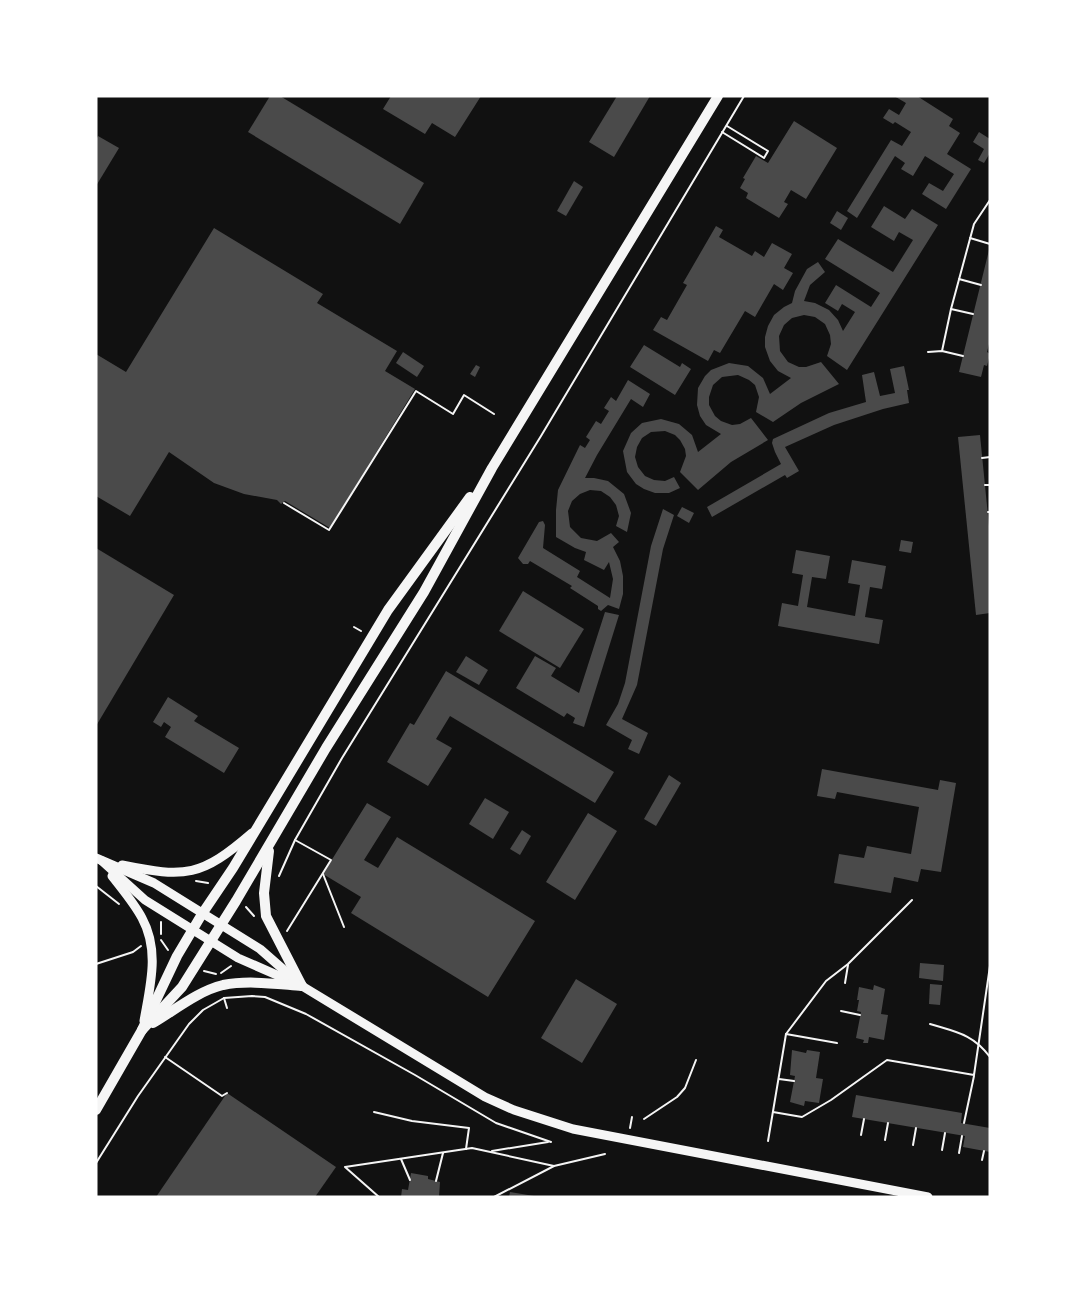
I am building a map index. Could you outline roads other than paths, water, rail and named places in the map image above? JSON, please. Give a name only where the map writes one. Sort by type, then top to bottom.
[{"type":"main road","points":[[142,1030],[182,987],[212,941],[326,748],[423,592],[492,468],[718,96]]},
{"type":"main road","points":[[96,1110],[142,1030],[192,930],[256,830],[388,610],[427,553],[492,468]]},
{"type":"main road","points":[[99,860],[162,873],[192,871],[228,853],[256,830]]},
{"type":"main road","points":[[270,844],[264,885],[266,916],[302,986]]},
{"type":"main road","points":[[99,860],[154,883],[260,949],[302,986]]},
{"type":"main road","points":[[99,860],[145,900],[192,930],[238,957],[302,986],[485,1097],[534,1118],[573,1129],[928,1197]]},
{"type":"main road","points":[[99,860],[143,919],[151,943],[153,971],[142,1030]]},
{"type":"main road","points":[[142,1030],[201,994],[221,986],[243,982],[302,986]]},
{"type":"main road","points":[[867,1186],[891,1197]]}]
